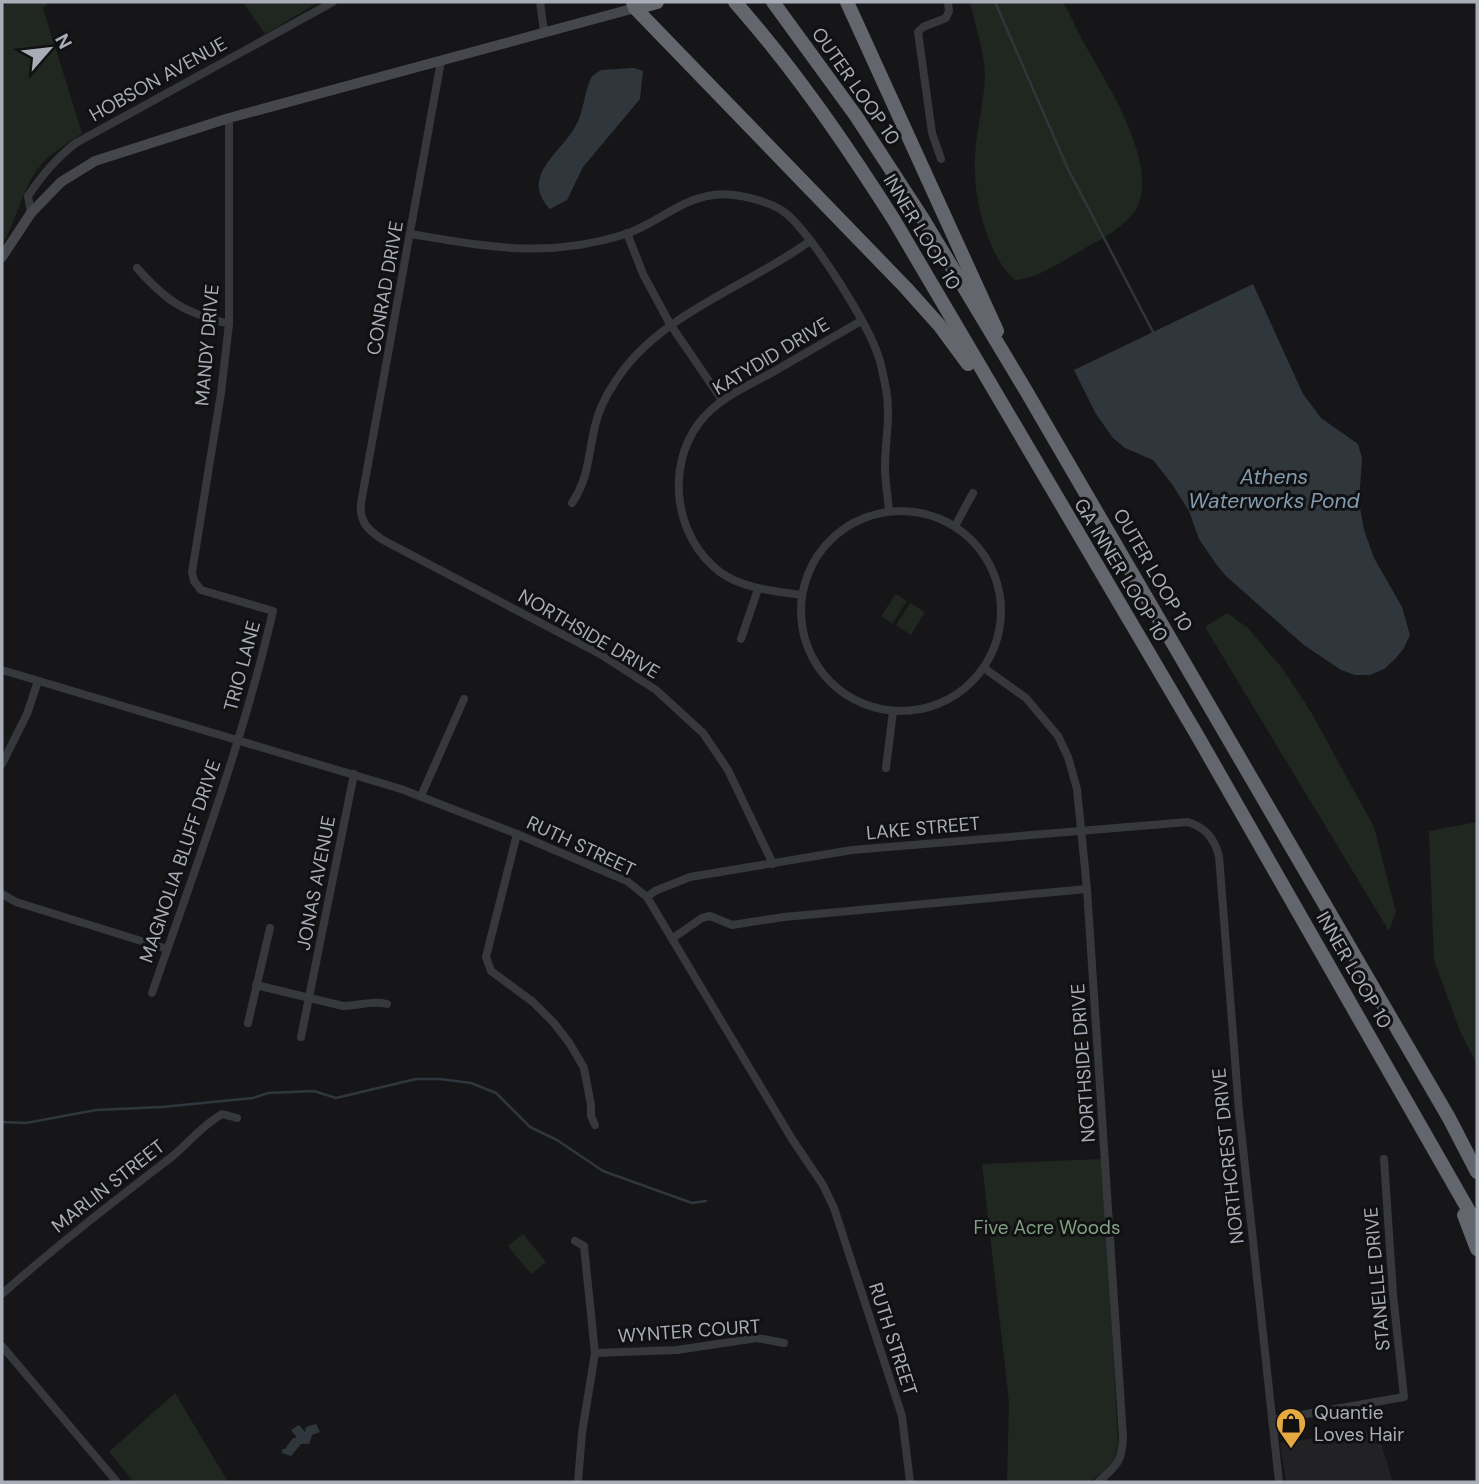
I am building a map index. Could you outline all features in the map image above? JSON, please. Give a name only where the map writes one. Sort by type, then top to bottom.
[{"type":"highway","points":[[634,5],[656,2]]},
{"type":"highway","name":"INNER LOOP 10","points":[[735,2],[791,68],[845,142],[894,220],[1012,425]]},
{"type":"highway","points":[[847,2],[1025,389]]},
{"type":"highway","points":[[634,5],[915,298],[954,344],[1012,425]]},
{"type":"highway","name":"OUTER LOOP 10","points":[[777,7],[856,116],[923,219],[1025,389],[1449,1118],[1477,1172]]},
{"type":"highway","name":"GA INNER LOOP 10","points":[[1012,425],[1197,735]]},
{"type":"highway","name":"INNER LOOP 10","points":[[1197,735],[1477,1225]]},
{"type":"highway","points":[[1449,1118],[1477,1156]]},
{"type":"highway","points":[[1429,1141],[1477,1249]]},
{"type":"main road","points":[[2,257],[32,213],[61,182],[95,161],[229,118],[634,5]]},
{"type":"street","name":"HOBSON AVENUE","points":[[32,213],[28,196],[58,156],[76,143],[333,2]]},
{"type":"street","points":[[540,2],[544,32]]},
{"type":"street","points":[[941,159],[932,133],[918,32],[923,27],[946,18],[949,11],[948,2]]},
{"type":"street","name":"CONRAD DRIVE","points":[[361,519],[360,503],[441,61]]},
{"type":"street","name":"MANDY DRIVE","points":[[192,572],[221,393],[229,324],[229,118]]},
{"type":"street","points":[[411,234],[503,249],[560,249],[627,233],[686,203],[713,194],[754,198],[787,213],[810,241],[862,321],[879,356],[887,392],[885,468],[889,511]]},
{"type":"street","points":[[627,233],[643,274],[670,324],[722,400]]},
{"type":"street","points":[[572,502],[583,486],[596,422],[614,382],[639,351],[670,324],[778,264],[810,241]]},
{"type":"street","points":[[137,268],[163,296],[193,315],[229,324]]},
{"type":"street","name":"KATYDID DRIVE","points":[[802,594],[758,589],[721,573],[699,551],[680,511],[678,480],[685,448],[699,423],[722,400],[862,321]]},
{"type":"street","points":[[955,526],[973,493]]},
{"type":"street","points":[[907,510],[932,515],[955,526],[979,548],[995,576],[1002,607],[998,639],[984,668],[963,690],[937,705],[908,712],[866,705],[842,692],[822,673],[808,649],[801,622],[802,594],[815,557],[835,534],[860,518],[889,511],[907,510]]},
{"type":"street","name":"NORTHSIDE DRIVE","points":[[361,519],[365,527],[383,541],[600,654],[656,690],[703,733],[728,771],[773,864]]},
{"type":"street","name":"TRIO LANE","points":[[192,572],[194,581],[201,590],[273,611],[259,672],[238,740]]},
{"type":"street","points":[[741,639],[758,589]]},
{"type":"street","name":"NORTHSIDE DRIVE","points":[[984,668],[1026,698],[1058,736],[1068,757],[1077,789],[1087,888],[1123,1437],[1122,1455],[1118,1464],[1098,1482]]},
{"type":"street","name":"RUTH STREET","points":[[2,670],[421,796],[626,881],[647,897],[792,1139],[823,1185],[834,1208],[902,1416],[910,1482]]},
{"type":"street","points":[[2,764],[27,715],[38,681]]},
{"type":"street","points":[[421,796],[464,699]]},
{"type":"street","points":[[886,768],[893,711]]},
{"type":"street","name":"MAGNOLIA BLUFF DRIVE","points":[[152,993],[238,740]]},
{"type":"street","name":"JONAS AVENUE","points":[[301,1037],[354,774]]},
{"type":"street","name":"LAKE STREET","points":[[647,897],[690,877],[852,850],[1083,833],[1188,822],[1206,830]]},
{"type":"street","name":"NORTHCREST DRIVE","points":[[1206,830],[1215,841],[1219,856],[1239,1111],[1279,1482]]},
{"type":"street","points":[[517,834],[486,957],[491,971],[533,1002],[570,1044],[584,1068],[594,1125]]},
{"type":"street","points":[[673,938],[702,918],[710,916],[732,925],[784,917],[1087,888]]},
{"type":"street","points":[[2,894],[16,902],[167,949]]},
{"type":"street","name":"JONAS AVENUE","points":[[248,1023],[270,928]]},
{"type":"street","points":[[256,985],[343,1006],[377,1001],[387,1004]]},
{"type":"street","name":"MARLIN STREET","points":[[2,1294],[127,1190],[172,1157],[208,1122],[222,1114],[237,1118]]},
{"type":"street","name":"STANELLE DRIVE","points":[[1272,1420],[1404,1397],[1393,1294],[1384,1159]]},
{"type":"street","points":[[575,1241],[584,1246],[595,1353],[582,1433],[578,1482]]},
{"type":"street","name":"WYNTER COURT","points":[[595,1353],[677,1350],[757,1338],[784,1343]]},
{"type":"street","points":[[2,1346],[117,1482]]},
{"type":"shaded area","points":[[1377,1430],[1393,1482],[1286,1482],[1280,1443]]},
{"type":"green space","points":[[2,2],[49,2],[43,8],[82,133],[51,155],[36,171],[2,245]]},
{"type":"green space","points":[[243,2],[319,2],[265,34]]},
{"type":"green space","points":[[970,2],[1063,3],[1126,121],[1140,165],[1142,185],[1139,203],[1129,218],[1106,236],[1058,264],[1024,279],[1015,280],[996,255],[979,204],[975,155],[985,67]]},
{"type":"green space","points":[[896,594],[907,601],[892,624],[881,616]]},
{"type":"green space","points":[[910,603],[925,612],[911,635],[896,625]]},
{"type":"green space","points":[[1227,613],[1248,628],[1282,668],[1311,712],[1374,827],[1396,912],[1389,931],[1205,627]]},
{"type":"green space","points":[[1477,822],[1477,1065],[1460,1031],[1434,960],[1429,831]]},
{"type":"green space","name":"Five Acre Woods","points":[[1103,1159],[1118,1444],[1113,1465],[1089,1482],[1007,1482],[1009,1402],[982,1164]]},
{"type":"green space","points":[[523,1234],[546,1262],[531,1274],[508,1246]]},
{"type":"green space","points":[[175,1393],[228,1482],[134,1482],[109,1452]]},
{"type":"water","points":[[634,68],[643,71],[640,99],[583,167],[567,200],[550,209],[539,186],[541,176],[545,166],[575,127],[592,76],[601,70]]},
{"type":"water","name":"Athens Waterworks Pond","points":[[1253,284],[1303,394],[1321,418],[1358,444],[1362,458],[1359,502],[1364,530],[1374,558],[1402,607],[1410,635],[1395,659],[1384,669],[1370,675],[1355,675],[1341,670],[1304,645],[1226,576],[1199,539],[1189,511],[1172,484],[1153,460],[1125,448],[1113,438],[1096,414],[1074,370]]},
{"type":"water","points":[[316,1424],[320,1432],[312,1435],[309,1444],[301,1444],[291,1456],[282,1453],[282,1449],[285,1449],[293,1438],[297,1438],[291,1430],[299,1425],[305,1432],[306,1427]]},
{"type":"waterway","points":[[995,2],[1068,169],[1153,332]]},
{"type":"waterway","points":[[2,1122],[26,1123],[96,1110],[162,1107],[253,1098],[268,1093],[314,1091],[336,1098],[416,1079],[440,1079],[471,1083],[496,1093],[530,1127],[557,1140],[603,1171],[692,1203],[706,1201]]},
{"type":"place","name":"Quantie Loves Hair","points":[[1291,1450]]}]
